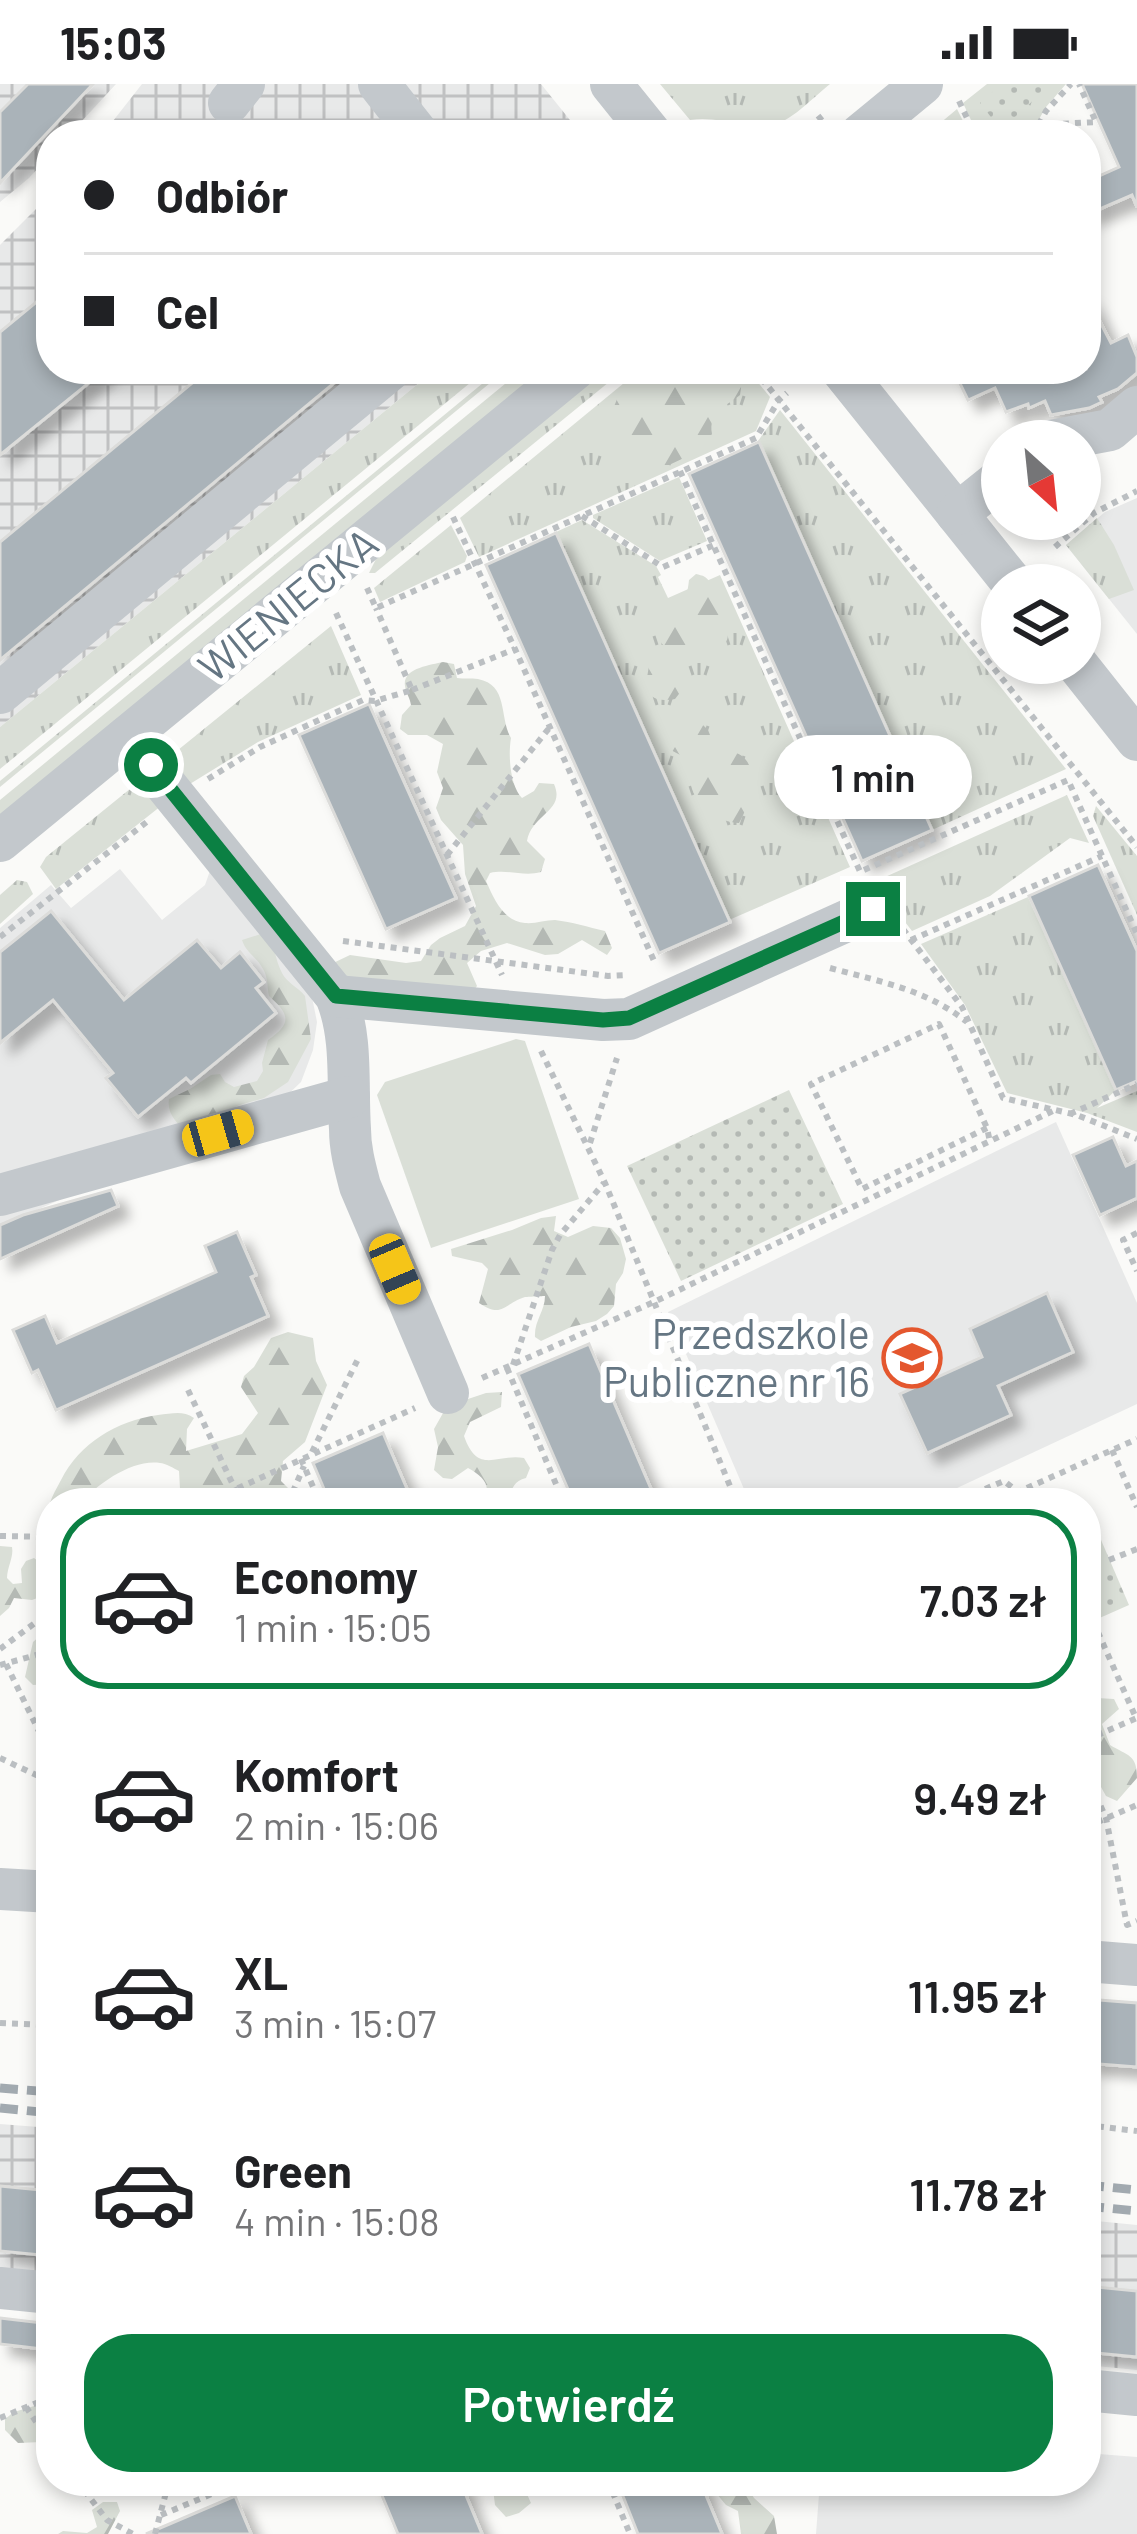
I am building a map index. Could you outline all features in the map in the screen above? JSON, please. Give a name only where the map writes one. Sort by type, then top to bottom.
[{"type":"street","points":[[379,84],[407,120]]},
{"type":"street","points":[[611,84],[640,120]]},
{"type":"street","points":[[888,120],[940,92]]},
{"type":"street","points":[[0,693],[373,384]]},
{"type":"street","name":"WIENIECKA","points":[[0,842],[557,384]]},
{"type":"street","points":[[853,384],[996,564]]},
{"type":"street","points":[[1101,432],[1137,408]]},
{"type":"street","points":[[957,514],[981,495]]},
{"type":"street","points":[[1093,684],[1137,740]]},
{"type":"street","points":[[127,737],[336,996],[346,1021],[352,1155],[360,1186],[448,1393]]},
{"type":"street","points":[[336,996],[603,1020],[629,1018],[775,954],[876,898]]},
{"type":"street","points":[[0,1195],[349,1097]]},
{"type":"street","points":[[0,1889],[36,1891]]},
{"type":"street","points":[[1101,1962],[1137,1965]]},
{"type":"street","points":[[0,2288],[36,2292]]},
{"type":"street","points":[[1101,2391],[1137,2395]]},
{"type":"path","points":[[1042,120],[1075,84],[1095,120]]},
{"type":"path","points":[[940,92],[963,120]]},
{"type":"path","points":[[766,384],[1137,847]]},
{"type":"path","points":[[376,608],[756,438],[787,393]]},
{"type":"path","points":[[680,471],[876,898],[962,1007],[1003,1098],[1070,1114],[1137,1139]]},
{"type":"path","points":[[1055,547],[1094,513],[1137,491]]},
{"type":"path","points":[[582,516],[664,567],[713,545]]},
{"type":"path","points":[[453,517],[655,963]]},
{"type":"path","points":[[367,588],[412,690]]},
{"type":"path","points":[[336,613],[495,961],[589,1147],[731,1488]]},
{"type":"path","points":[[0,937],[177,798],[260,747],[363,700],[412,690],[515,649]]},
{"type":"path","points":[[447,856],[550,728]]},
{"type":"path","points":[[876,898],[1068,779],[1137,934]]},
{"type":"path","points":[[911,940],[1102,856]]},
{"type":"path","points":[[287,933],[608,976],[634,972]]},
{"type":"path","points":[[775,954],[918,992],[970,1024]]},
{"type":"path","points":[[589,1147],[629,1018]]},
{"type":"path","points":[[987,1128],[862,1189],[811,1084],[939,1024],[987,1128],[990,1142]]},
{"type":"path","points":[[1070,1114],[1137,1084]]},
{"type":"path","points":[[310,1455],[655,1302],[1055,1110]]},
{"type":"path","points":[[558,1488],[510,1366],[552,1250],[605,1183]]},
{"type":"path","points":[[1137,1234],[1123,1240],[1137,1271]]},
{"type":"path","points":[[238,1488],[302,1463],[310,1455],[358,1357]]},
{"type":"path","points":[[188,1390],[235,1488]]},
{"type":"path","points":[[1022,1488],[1137,1439]]},
{"type":"path","points":[[1112,1450],[1137,1507]]},
{"type":"path","points":[[293,1488],[302,1463]]},
{"type":"path","points":[[302,1463],[313,1488]]},
{"type":"path","points":[[986,1488],[1004,1480],[1014,1488]]},
{"type":"path","points":[[0,1536],[36,1537]]},
{"type":"path","points":[[1109,1560],[1137,1549]]},
{"type":"path","points":[[0,1649],[36,1623]]},
{"type":"path","points":[[1101,1637],[1137,1718],[1101,1734]]},
{"type":"path","points":[[36,1655],[3,1664],[36,1727]]},
{"type":"path","points":[[0,1758],[36,1775]]},
{"type":"path","points":[[1101,1820],[1137,1804]]},
{"type":"path","points":[[1101,1807],[1127,1925],[1137,1921]]},
{"type":"path","points":[[0,2023],[36,2024]]},
{"type":"path","points":[[1101,2127],[1137,2131]]},
{"type":"path","points":[[0,2418],[36,2403]]},
{"type":"path","points":[[26,2407],[36,2422]]},
{"type":"path","points":[[89,2496],[107,2519],[133,2534]]},
{"type":"path","points":[[155,2534],[165,2496]]},
{"type":"path","points":[[160,2515],[206,2496]]},
{"type":"path","points":[[614,2496],[630,2534]]},
{"type":"shaded area","points":[[0,84],[116,84],[83,120],[36,120],[36,170],[0,202]]},
{"type":"shaded area","points":[[142,84],[541,84],[570,120],[114,120]]},
{"type":"shaded area","points":[[36,209],[36,384],[418,384],[0,727],[0,245]]},
{"type":"shaded area","points":[[1137,498],[1137,634],[1101,589],[1101,564],[1081,564],[1066,545],[1072,540],[1101,540],[1105,512]]},
{"type":"shaded area","points":[[212,865],[311,992],[317,1022],[301,1082],[277,1105],[0,1226],[0,928],[51,885],[71,908],[120,869],[162,920],[205,885]]},
{"type":"shaded area","name":"Przedszkole Publiczne nr 16","points":[[1056,1122],[1137,1303],[1137,1404],[957,1488],[744,1488],[668,1312]]},
{"type":"shaded area","points":[[0,2124],[36,2127],[36,2272],[0,2269]]},
{"type":"shaded area","points":[[1101,2221],[1137,2225],[1137,2370],[1101,2366]]},
{"type":"shaded area","points":[[1101,2454],[1137,2457],[1137,2534],[816,2534],[819,2496],[1101,2496]]},
{"type":"green space","points":[[660,84],[830,84],[785,120],[690,120]]},
{"type":"green space","points":[[987,84],[1066,84],[1039,120],[971,120],[963,103]]},
{"type":"green space","points":[[1002,84],[1051,84],[1012,120],[993,120],[980,103]]},
{"type":"green space","points":[[957,109],[962,120],[944,120]]},
{"type":"green space","points":[[418,384],[469,384],[0,769],[0,727]]},
{"type":"green space","points":[[482,384],[489,384],[0,787],[0,781]]},
{"type":"green space","points":[[505,384],[528,384],[0,818],[0,800]]},
{"type":"green space","points":[[587,384],[607,384],[375,573],[369,573],[378,555]]},
{"type":"green space","points":[[623,384],[759,384],[770,397],[756,431],[479,557],[460,518]]},
{"type":"green space","points":[[626,384],[742,384],[740,395],[715,415],[712,434],[698,448],[642,476],[630,469],[623,451],[601,436],[619,388]]},
{"type":"green space","points":[[780,410],[981,662],[981,684],[998,684],[1066,769],[932,830],[758,441]]},
{"type":"green space","points":[[679,477],[707,541],[660,561],[593,518],[593,515]]},
{"type":"green space","points":[[582,520],[656,566],[668,598],[720,575],[850,867],[729,920],[556,532]]},
{"type":"green space","points":[[1101,524],[1134,590],[1109,599],[1101,589],[1101,564],[1081,564],[1066,545],[1072,540],[1101,540]]},
{"type":"green space","points":[[451,525],[467,556],[465,562],[380,602],[374,588]]},
{"type":"green space","points":[[696,574],[709,581],[718,597],[727,640],[714,652],[685,663],[682,690],[675,699],[658,699],[645,689],[649,666],[663,645],[651,629],[654,616],[683,601],[689,580]]},
{"type":"green space","points":[[331,626],[361,695],[258,742],[185,787],[56,889],[40,867],[46,857]]},
{"type":"green space","points":[[443,662],[454,664],[457,678],[478,679],[495,688],[511,738],[512,778],[522,798],[539,783],[554,784],[556,793],[552,807],[535,824],[527,841],[545,859],[541,872],[490,873],[486,881],[496,902],[517,921],[555,920],[605,931],[612,948],[607,955],[582,940],[558,954],[545,955],[507,943],[481,951],[467,963],[477,986],[471,994],[358,985],[329,965],[350,955],[421,961],[431,945],[465,926],[476,906],[465,874],[463,845],[436,808],[443,788],[437,772],[443,744],[400,729],[402,715],[411,705],[405,686],[408,675]]},
{"type":"green space","points":[[698,720],[714,745],[748,762],[752,779],[739,823],[705,808],[692,789],[688,759],[663,746],[668,726]]},
{"type":"green space","points":[[1067,795],[1089,843],[1070,838],[990,896],[912,931],[874,882]]},
{"type":"green space","points":[[1096,806],[1137,856],[1137,915],[1093,816]]},
{"type":"green space","points":[[17,880],[27,882],[33,894],[0,924],[0,895]]},
{"type":"green space","points":[[1028,897],[1116,1090],[1097,1108],[1137,1091],[1137,1132],[1087,1113],[1007,1093],[965,1005],[921,944]]},
{"type":"green space","points":[[261,934],[284,976],[305,996],[311,1039],[288,1082],[264,1098],[237,1106],[214,1126],[183,1129],[172,1116],[169,1099],[211,1075],[220,1074],[234,1087],[257,1081],[268,1040],[285,1023],[284,1013],[269,996],[265,972],[242,940]]},
{"type":"green space","points":[[516,1039],[525,1041],[579,1199],[431,1248],[377,1095],[385,1082]]},
{"type":"green space","points":[[789,1090],[843,1204],[681,1281],[627,1166]]},
{"type":"green space","points":[[556,1216],[554,1231],[568,1237],[593,1226],[611,1228],[620,1238],[626,1259],[614,1306],[607,1314],[541,1341],[535,1331],[545,1296],[525,1297],[498,1310],[487,1308],[479,1303],[488,1269],[482,1263],[452,1256],[451,1249]]},
{"type":"green space","points":[[288,1332],[313,1338],[316,1361],[327,1385],[305,1442],[283,1461],[281,1481],[288,1488],[180,1488],[179,1471],[149,1463],[116,1474],[96,1488],[57,1488],[78,1455],[128,1422],[177,1413],[194,1418],[187,1429],[186,1451],[242,1434],[258,1413],[241,1387],[244,1376],[271,1338]]},
{"type":"green space","points":[[502,1392],[501,1407],[470,1422],[464,1436],[475,1456],[482,1459],[524,1458],[530,1468],[513,1488],[487,1488],[468,1468],[452,1479],[434,1470],[438,1447],[434,1429],[447,1406]]},
{"type":"green space","points":[[1101,1540],[1129,1605],[1101,1617]]},
{"type":"green space","points":[[0,1546],[12,1547],[7,1578],[13,1584],[22,1583],[21,1569],[34,1558],[36,1599],[14,1598],[0,1616]]},
{"type":"green space","points":[[36,1639],[33,1685],[25,1677]]},
{"type":"green space","points":[[1101,1698],[1114,1699],[1119,1709],[1102,1724],[1110,1745],[1135,1764],[1137,1778],[1117,1801],[1101,1787]]},
{"type":"green space","points":[[36,2405],[36,2442],[18,2443],[5,2430],[5,2419]]},
{"type":"green space","points":[[494,2496],[528,2496],[531,2503],[506,2517]]},
{"type":"green space","points":[[718,2496],[753,2496],[774,2516],[777,2534],[741,2534],[738,2511]]},
{"type":"green space","points":[[103,2502],[117,2502],[120,2511],[108,2534],[58,2534],[87,2533],[97,2527],[92,2510]]},
{"type":"building","points":[[28,84],[93,84],[59,120],[36,120],[36,145],[0,183],[0,112]]},
{"type":"building","points":[[1082,84],[1137,84],[1137,207],[1132,195],[1101,208],[1101,175],[1119,167]]},
{"type":"building","points":[[36,302],[36,384],[88,384],[0,455],[0,332]]},
{"type":"building","points":[[1101,324],[1111,343],[1128,335],[1137,357],[1137,373],[1089,408],[1051,415],[1045,401],[1006,412],[995,388],[968,400],[960,384],[1101,384]]},
{"type":"building","points":[[191,384],[333,384],[0,660],[0,542]]},
{"type":"building","points":[[759,442],[932,830],[862,861],[689,474]]},
{"type":"building","points":[[556,533],[730,922],[659,953],[486,565]]},
{"type":"building","points":[[369,704],[456,898],[386,929],[299,735]]},
{"type":"building","points":[[1098,865],[1137,951],[1137,1081],[1116,1090],[1029,896]]},
{"type":"building","points":[[51,911],[124,1000],[197,940],[221,968],[240,952],[264,982],[256,988],[276,1013],[191,1083],[186,1078],[138,1117],[106,1078],[113,1073],[53,1000],[0,1043],[0,952]]},
{"type":"building","points":[[1113,1137],[1126,1166],[1137,1161],[1137,1198],[1100,1215],[1073,1155]]},
{"type":"building","points":[[111,1190],[118,1206],[0,1259],[0,1225]]},
{"type":"building","points":[[237,1232],[268,1316],[56,1410],[38,1370],[32,1373],[13,1330],[45,1316],[57,1343],[216,1272],[205,1246]]},
{"type":"building","points":[[1047,1293],[1073,1352],[998,1386],[1011,1415],[927,1453],[900,1394],[982,1357],[970,1329]]},
{"type":"building","points":[[589,1344],[651,1488],[567,1488],[518,1374]]},
{"type":"building","points":[[383,1433],[407,1488],[324,1488],[313,1463]]},
{"type":"building","points":[[1101,2000],[1137,2003],[1137,2067],[1101,2064]]},
{"type":"building","points":[[0,2186],[36,2190],[36,2255],[0,2251]]},
{"type":"building","points":[[1101,2287],[1137,2291],[1137,2357],[1101,2353]]},
{"type":"building","points":[[0,2318],[36,2322],[36,2348],[0,2344]]},
{"type":"building","points":[[235,2496],[251,2534],[146,2534]]},
{"type":"building","points":[[382,2496],[466,2496],[482,2534],[398,2534]]},
{"type":"building","points":[[623,2496],[706,2496],[722,2534],[638,2534]]},
{"type":"railway","points":[[0,2088],[36,2091]]},
{"type":"railway","points":[[0,2108],[36,2112]]},
{"type":"railway","points":[[1101,2186],[1137,2190]]},
{"type":"railway","points":[[1101,2207],[1137,2211]]},
{"type":"place","name":"Przedszkole Publiczne nr 16","points":[[912,1358]]},
{"type":"route","points":[[151,765],[336,996],[617,1020],[873,909]]}]
